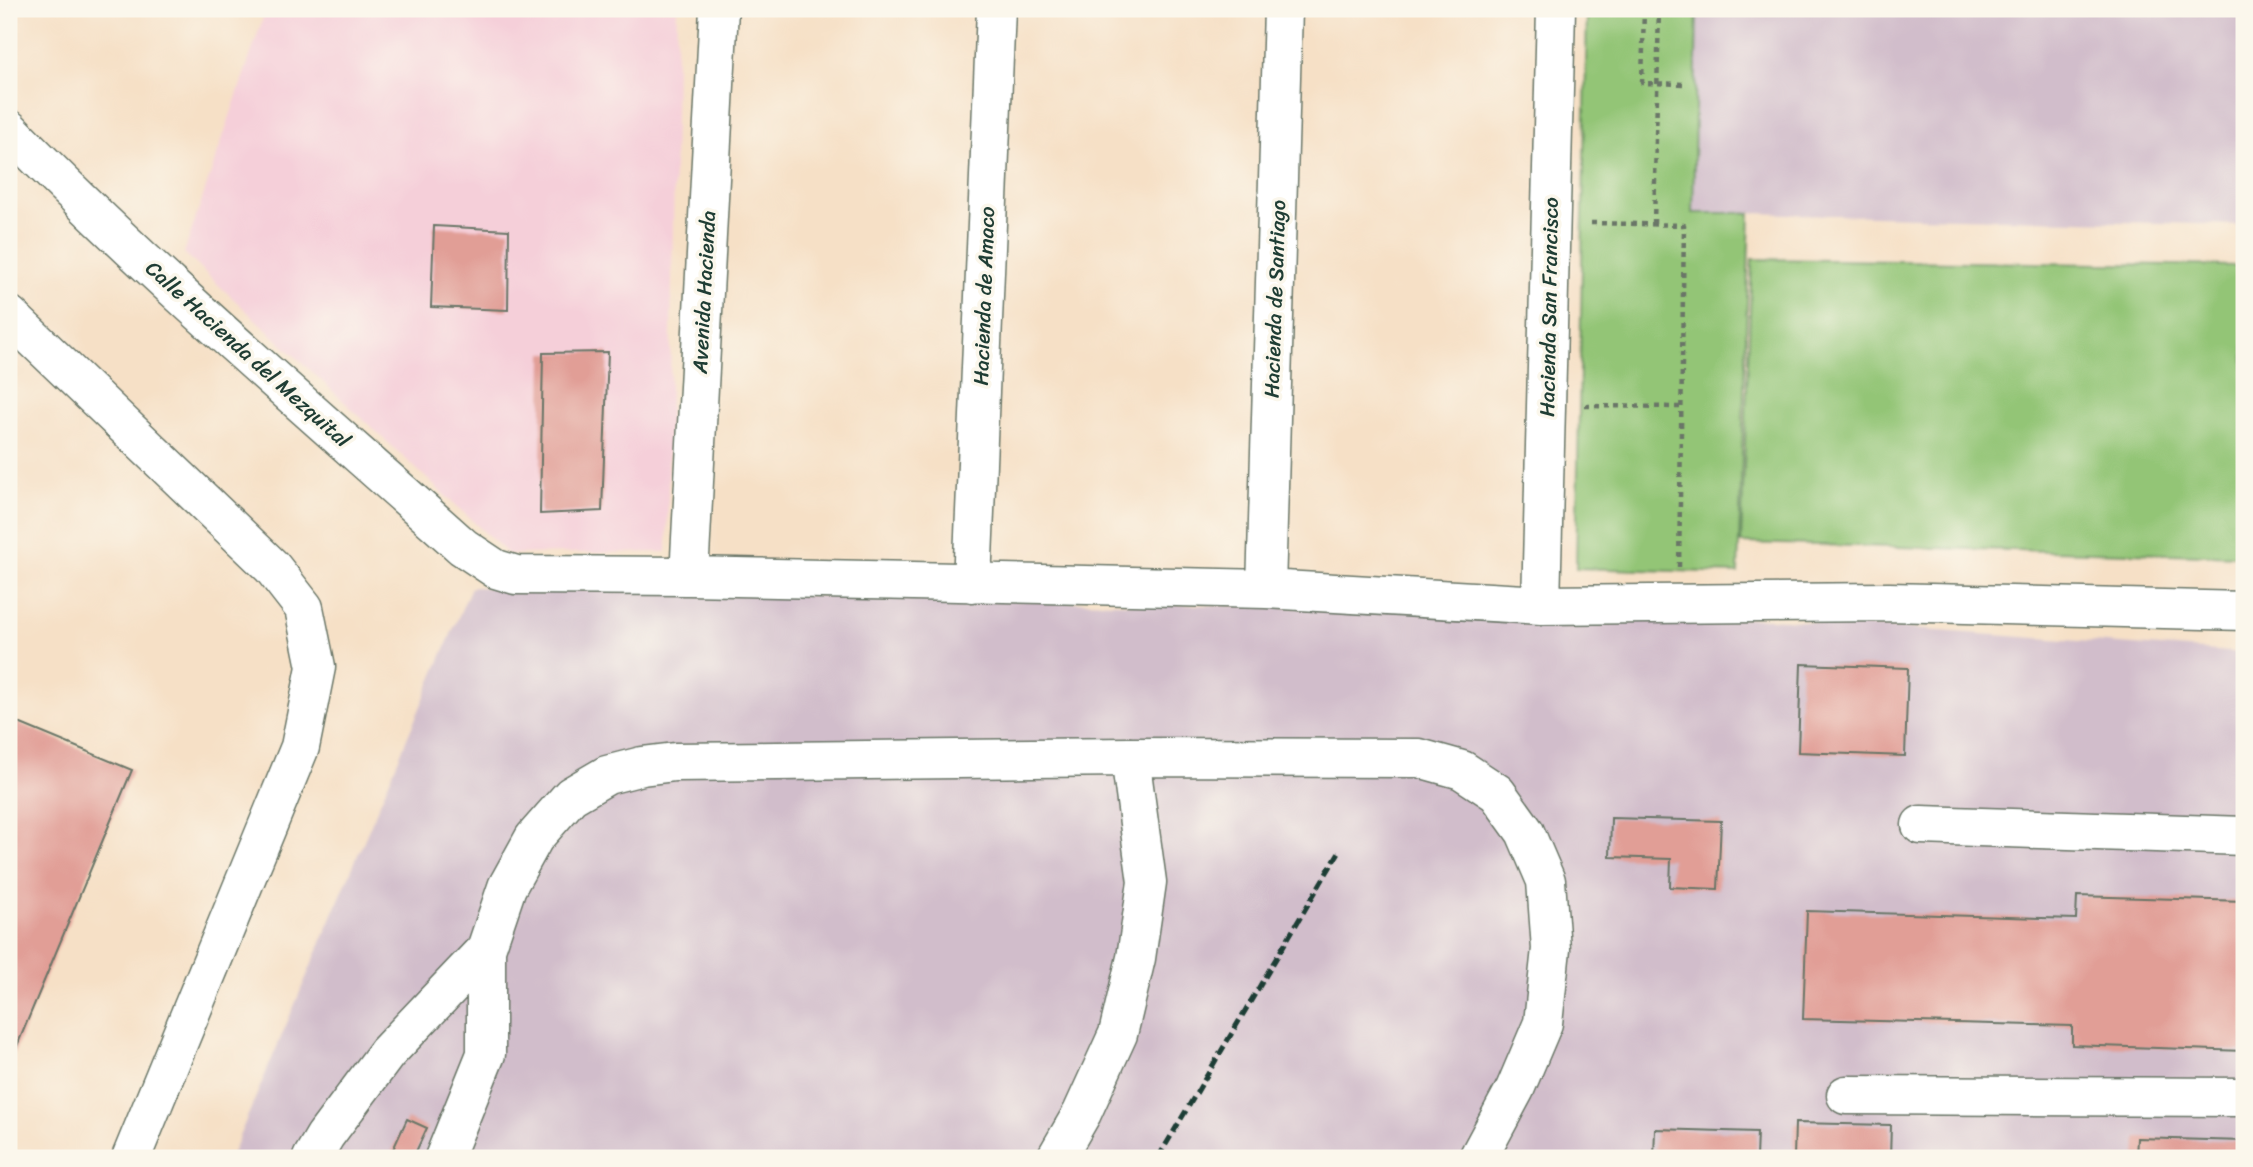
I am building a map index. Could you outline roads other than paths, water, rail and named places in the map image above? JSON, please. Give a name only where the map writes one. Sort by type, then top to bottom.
[{"type":"street","name":"Avenida Hacienda","points":[[689,576],[719,9]]},
{"type":"street","name":"Hacienda de Amaco","points":[[972,583],[996,9]]},
{"type":"street","name":"Hacienda de Santiago","points":[[1266,589],[1283,9]]},
{"type":"street","name":"Hacienda San Francisco","points":[[1541,605],[1556,9]]},
{"type":"street","name":"Calle Hacienda del Mezquital","points":[[9,129],[157,273],[463,547],[496,569],[530,576],[689,576]]},
{"type":"street","points":[[9,315],[272,567],[304,608],[316,667],[300,747],[131,1158]]},
{"type":"street","points":[[689,576],[1266,589],[1541,605],[1889,602],[2244,611]]},
{"type":"street","points":[[1056,1158],[1082,1113],[1118,1034],[1136,958],[1147,882],[1130,757]]},
{"type":"street","points":[[444,1158],[486,1054],[486,949],[507,887],[534,838],[571,796],[607,775],[642,766],[675,762],[1130,757],[1419,758],[1462,770],[1497,793],[1525,832],[1546,881],[1551,949],[1543,1023],[1515,1089],[1478,1158]]},
{"type":"street","points":[[1921,825],[2244,836]]},
{"type":"street","points":[[312,1158],[325,1136],[387,1053],[486,949]]},
{"type":"street","points":[[1846,1095],[2244,1097]]},
{"type":"railway","points":[[1158,1158],[1339,852]]}]
